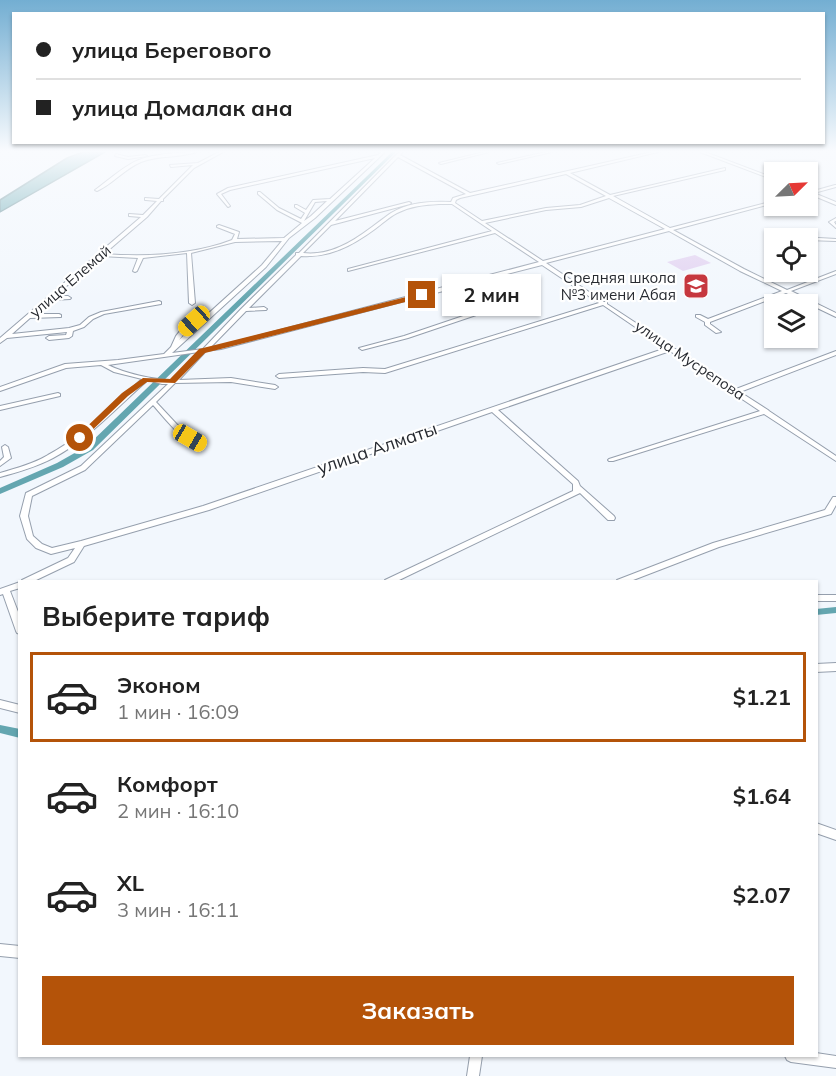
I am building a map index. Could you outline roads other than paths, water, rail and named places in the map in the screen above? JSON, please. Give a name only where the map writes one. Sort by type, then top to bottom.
[{"type":"street","name":"улица Елемай","points":[[0,341],[160,202]]},
{"type":"street","points":[[225,202],[228,206]]},
{"type":"street","points":[[271,202],[303,222]]},
{"type":"street","points":[[303,222],[313,202]]},
{"type":"street","points":[[0,389],[65,366],[103,364],[166,355],[176,350],[219,306],[264,266],[286,238],[329,202]]},
{"type":"street","name":"улица Алматы","points":[[351,202],[199,351],[153,402],[83,468],[48,488],[29,495],[24,516],[30,537],[39,546],[51,551],[206,508],[672,348]]},
{"type":"street","points":[[298,254],[318,256],[342,248],[357,240],[396,211],[435,202]]},
{"type":"street","points":[[329,224],[359,218],[398,205],[437,202]]},
{"type":"street","name":"улица Мусрепова","points":[[456,202],[836,459]]},
{"type":"street","points":[[482,222],[592,202]]},
{"type":"street","points":[[621,202],[742,270],[836,315],[832,318],[836,322]]},
{"type":"street","points":[[176,350],[199,351],[764,205]]},
{"type":"street","points":[[296,206],[308,210]]},
{"type":"street","points":[[131,214],[145,216]]},
{"type":"street","points":[[836,219],[831,222],[836,226]]},
{"type":"street","points":[[219,226],[237,233],[244,232]]},
{"type":"street","points":[[350,270],[496,231]]},
{"type":"street","points":[[232,241],[237,233]]},
{"type":"street","points":[[100,255],[141,257],[189,252],[232,241],[286,238]]},
{"type":"street","points":[[818,239],[836,240]]},
{"type":"street","points":[[189,252],[192,303]]},
{"type":"street","points":[[135,271],[141,257]]},
{"type":"street","points":[[698,316],[708,321],[836,272]]},
{"type":"street","points":[[452,287],[485,311]]},
{"type":"street","points":[[49,298],[68,298]]},
{"type":"street","points":[[362,348],[406,337],[485,311],[529,301]]},
{"type":"street","points":[[0,333],[38,334],[39,338],[46,339],[66,337],[69,336],[69,330],[82,326],[94,316],[159,303]]},
{"type":"street","points":[[279,376],[363,370],[385,371],[605,303]]},
{"type":"street","points":[[176,350],[175,340],[194,321],[197,310],[219,306]]},
{"type":"street","points":[[243,310],[264,309]]},
{"type":"street","points":[[30,316],[59,316]]},
{"type":"street","points":[[708,321],[706,324],[718,332]]},
{"type":"street","points":[[736,391],[836,353]]},
{"type":"street","points":[[103,364],[116,371],[162,382],[231,380],[275,387]]},
{"type":"street","points":[[0,475],[34,465],[80,438],[125,395],[147,379]]},
{"type":"street","points":[[0,408],[58,394]]},
{"type":"street","points":[[153,402],[182,433],[201,444]]},
{"type":"street","points":[[493,409],[576,483],[578,488],[611,518]]},
{"type":"street","points":[[611,460],[766,411]]},
{"type":"street","points":[[0,464],[8,458],[5,447]]},
{"type":"street","points":[[392,580],[577,492],[578,488]]},
{"type":"street","points":[[626,580],[716,545],[832,513],[836,499]]},
{"type":"street","points":[[30,580],[72,560],[81,544]]},
{"type":"street","points":[[18,586],[3,591],[18,625]]},
{"type":"street","points":[[818,598],[836,598]]},
{"type":"street","points":[[818,668],[836,667]]},
{"type":"street","points":[[0,704],[18,709]]},
{"type":"street","points":[[818,829],[836,836]]},
{"type":"street","points":[[0,950],[18,952]]},
{"type":"street","points":[[473,1076],[476,1057]]},
{"type":"street","points":[[798,1057],[836,1062]]},
{"type":"water","points":[[0,202],[17,202],[0,212]]},
{"type":"waterway","points":[[0,491],[60,465],[90,448],[342,202]]},
{"type":"waterway","points":[[818,612],[836,610]]},
{"type":"waterway","points":[[0,729],[18,734]]},
{"type":"place","name":"Средняя школа №3 имени Абая","points":[[696,286]]}]
